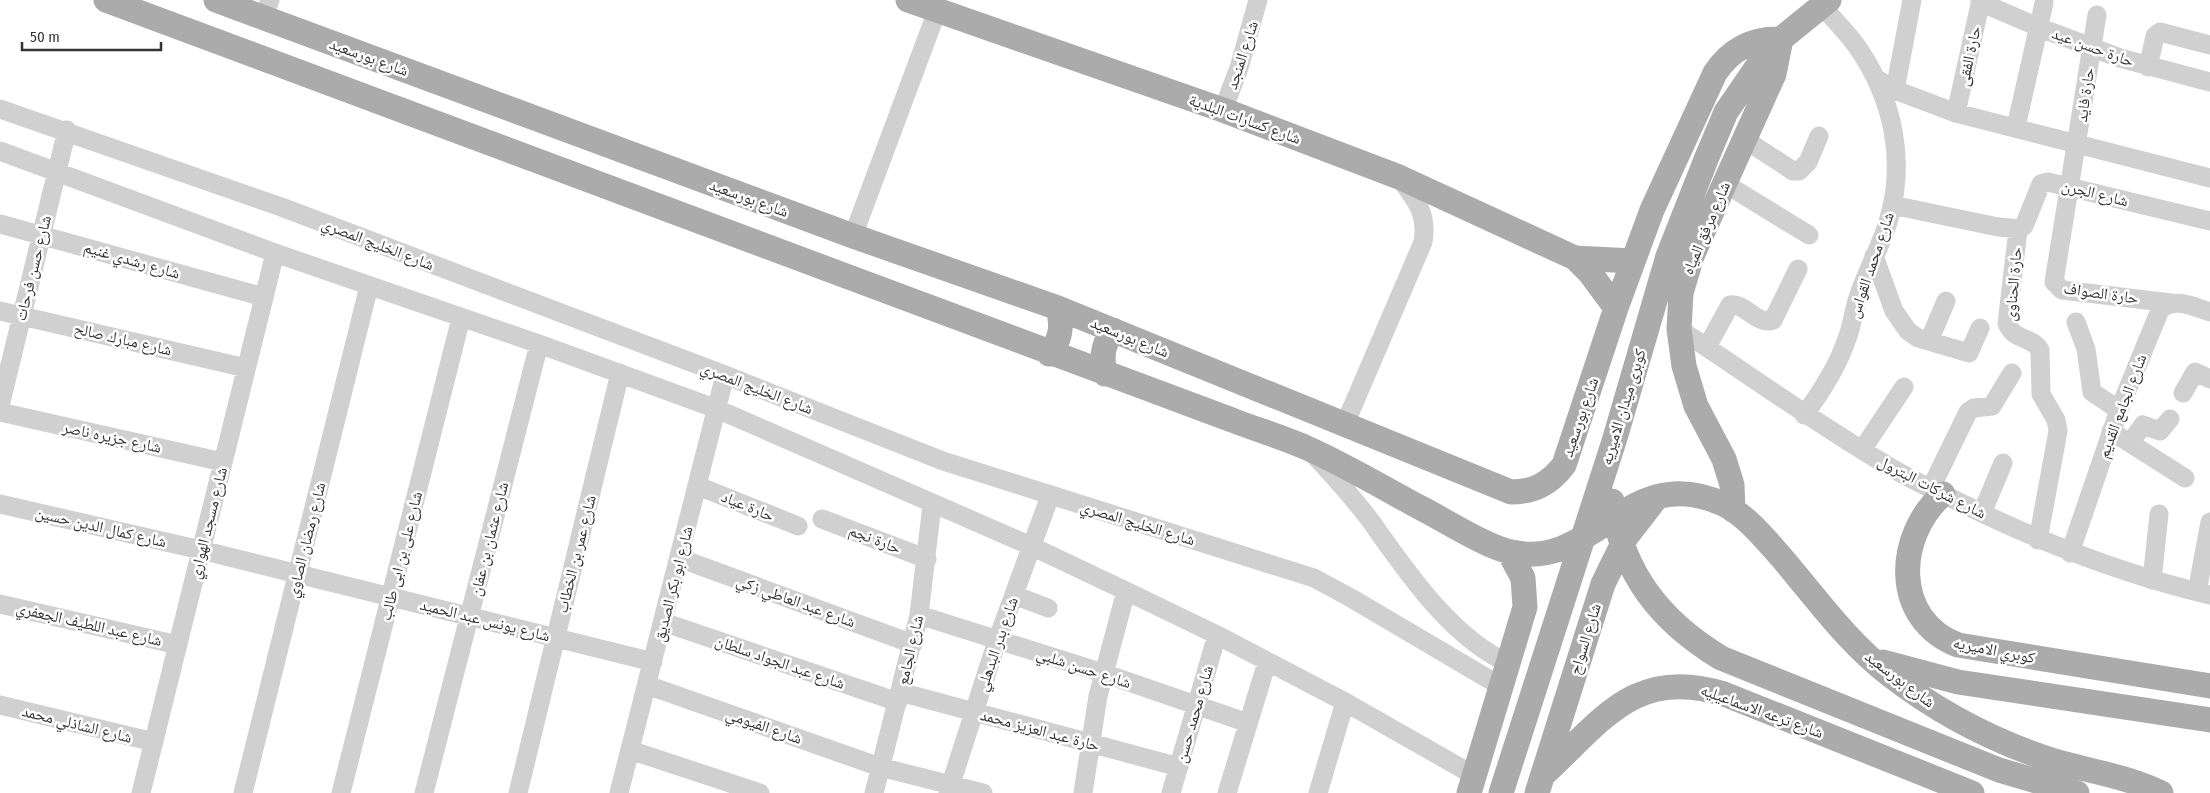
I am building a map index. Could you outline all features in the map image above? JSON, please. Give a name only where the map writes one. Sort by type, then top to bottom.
[{"type":"main road","name":"شارع بورسعيد","points":[[106,0],[1049,354],[1308,448],[1510,552],[1549,552],[1568,547],[1586,538],[1628,507],[1657,497],[1689,495],[1704,497],[1734,510],[1774,548],[1866,657],[1923,699],[1985,734],[2048,759],[2134,782],[2161,793]]},
{"type":"main road","name":"شارع بورسعيد","points":[[216,0],[267,9],[853,236],[1058,308],[1511,492],[1536,489],[1556,475],[1564,464],[1633,261],[1664,183],[1714,73],[1738,49],[1759,40],[1781,39]]},
{"type":"main road","name":"شارع كسارات البلدية","points":[[908,0],[1223,110],[1399,177],[1575,258],[1633,261]]},
{"type":"main road","points":[[1781,39],[1825,3]]},
{"type":"main road","name":"شارع مرفق المياه","points":[[1734,510],[1732,485],[1724,460],[1696,406],[1688,384],[1679,329],[1685,274],[1774,74],[1781,39]]},
{"type":"main road","name":"كوبرى ميدان الاميريه","points":[[1501,793],[1614,438],[1668,256],[1726,112],[1747,80],[1781,39]]},
{"type":"main road","name":"شارع كسارات البلدية","points":[[1575,258],[1616,308]]},
{"type":"main road","points":[[1049,354],[1061,333],[1062,325],[1058,308]]},
{"type":"main road","points":[[1105,374],[1102,355],[1104,346],[1113,330]]},
{"type":"main road","points":[[1614,438],[1611,464],[1612,500],[1621,542],[1631,566],[1644,589],[1678,629],[1721,658],[1999,770],[2077,793]]},
{"type":"main road","name":"كوبري الاميريه","points":[[1937,491],[1916,527],[1910,547],[1907,568],[1910,589],[1918,609],[1926,621],[1946,641],[1958,646],[2210,686]]},
{"type":"main road","name":"شارع السواح","points":[[1540,784],[1603,584],[1613,560],[1640,516],[1657,497]]},
{"type":"main road","points":[[1472,784],[1510,664],[1525,607],[1523,578],[1510,552]]},
{"type":"main road","points":[[1525,607],[1533,601],[1552,598],[1570,605],[1583,620],[1585,640]]},
{"type":"main road","points":[[1866,657],[1901,669],[1958,682],[2210,720]]},
{"type":"main road","name":"شارع ترعه الاسماعيليه","points":[[1540,784],[1623,702],[1655,688],[1689,685],[1724,694],[1972,793]]},
{"type":"street","name":"شارع المنجد","points":[[1223,110],[1239,68],[1258,0]]},
{"type":"street","points":[[1895,90],[1912,0]]},
{"type":"street","name":"حارة حسن عيد","points":[[1980,1],[2038,27],[2092,48],[2148,67],[2210,82]]},
{"type":"street","name":"حارة الفقى","points":[[1956,113],[1980,1]]},
{"type":"street","name":"شارع محمد القواس","points":[[1804,415],[1824,389],[1839,362],[1849,334],[1855,304],[1884,232],[1892,205],[1896,154],[1889,111],[1877,79],[1859,50],[1825,3]]},
{"type":"street","points":[[2016,127],[2044,3]]},
{"type":"street","points":[[853,236],[937,11]]},
{"type":"street","name":"حارة فايد","points":[[2077,144],[2096,15]]},
{"type":"street","points":[[2148,67],[2156,36],[2160,32],[2210,45]]},
{"type":"street","points":[[1877,79],[1895,90],[1956,113],[2210,178]]},
{"type":"street","name":"شارع الخليج المصري","points":[[0,108],[67,130],[284,208],[725,375],[943,461],[1314,578],[1502,687]]},
{"type":"street","name":"شارع حسن فرحات","points":[[0,406],[67,130]]},
{"type":"street","points":[[1744,139],[1793,171],[1799,171],[1808,162],[1819,136]]},
{"type":"street","name":"حارة الصواف","points":[[2077,144],[2053,276],[2057,287],[2062,290],[2171,303]]},
{"type":"street","points":[[0,151],[275,253],[539,344],[717,410],[1031,546],[1217,635],[1345,702],[1472,784]]},
{"type":"street","points":[[1344,424],[1423,242],[1425,227],[1422,213],[1399,177]]},
{"type":"street","name":"شارع الجرن","points":[[2018,230],[2024,226],[2040,184],[2048,182],[2210,221]]},
{"type":"street","points":[[1724,183],[1809,234]]},
{"type":"street","points":[[1892,205],[2018,230]]},
{"type":"street","name":"شارع رشدي غنيم","points":[[0,224],[42,234],[264,297]]},
{"type":"street","name":"حارة الحناوى","points":[[2018,230],[2007,324],[2010,331],[2016,336],[2037,345],[2040,350],[2041,394],[2056,420],[2058,431],[2038,540]]},
{"type":"street","name":"شارع مسجد الهواري","points":[[141,793],[275,253]]},
{"type":"street","points":[[1874,256],[1900,322],[1918,338],[1968,354],[1980,328]]},
{"type":"street","points":[[1706,347],[1730,305],[1736,304],[1764,321],[1773,320],[1798,269]]},
{"type":"street","name":"شارع رمضان الصاوي","points":[[243,793],[369,286]]},
{"type":"street","points":[[1929,342],[1946,301]]},
{"type":"street","points":[[2171,303],[2210,312]]},
{"type":"street","name":"شارع الجامع القديم","points":[[2070,553],[2119,410],[2160,310],[2171,303]]},
{"type":"street","name":"شارع مبارك صالح","points":[[0,311],[246,368]]},
{"type":"street","name":"شارع على بن ابى طالب","points":[[341,793],[461,318]]},
{"type":"street","points":[[2076,322],[2086,349],[2092,392],[2119,410]]},
{"type":"street","name":"شارع شركات البترول","points":[[1679,329],[1804,415],[1862,450],[1937,491],[2038,540],[2070,553],[2152,580],[2204,594]]},
{"type":"street","name":"شارع عثمان بن عفان","points":[[424,793],[539,344]]},
{"type":"street","points":[[2183,393],[2195,372],[2210,379]]},
{"type":"street","name":"شارع عمر بن الخطاب","points":[[518,793],[620,373]]},
{"type":"street","points":[[1937,491],[1968,412],[1974,408],[1992,406],[2012,373]]},
{"type":"street","name":"شارع ابو بكر الصديق","points":[[619,793],[725,375]]},
{"type":"street","points":[[1862,450],[1904,386]]},
{"type":"street","name":"شارع جزيره ناصر","points":[[0,412],[223,462]]},
{"type":"street","points":[[2130,443],[2143,425],[2160,431],[2170,419]]},
{"type":"street","points":[[2111,431],[2185,478]]},
{"type":"street","name":"شارع بورسعيد","points":[[1308,448],[1355,501],[1417,585],[1469,636],[1498,659],[1510,664]]},
{"type":"street","points":[[1982,513],[2003,463]]},
{"type":"street","name":"حارة عياد","points":[[698,486],[798,526]]},
{"type":"street","name":"شارع بدر البدهلي","points":[[949,789],[997,641],[1050,496]]},
{"type":"street","name":"شارع كمال الدين حسين","points":[[0,504],[201,550]]},
{"type":"street","name":"شارع الجامع","points":[[874,793],[919,615],[932,504]]},
{"type":"street","points":[[2152,580],[2159,514]]},
{"type":"street","name":"حارة نجم","points":[[822,519],[927,559]]},
{"type":"street","points":[[2204,594],[2210,522]]},
{"type":"street","name":"شارع يونس عبد الحميد","points":[[201,550],[653,662]]},
{"type":"street","name":"شارع عبد العاطي زكي","points":[[679,558],[913,644]]},
{"type":"street","points":[[1083,793],[1104,673],[1126,591]]},
{"type":"street","points":[[1014,595],[1048,608]]},
{"type":"street","name":"شارع عبد اللطيف الجعفري","points":[[0,604],[178,645]]},
{"type":"street","name":"شارع حسن شلبي","points":[[919,615],[1104,673],[1248,723]]},
{"type":"street","name":"شارع عبد الجواد سلطان","points":[[663,622],[899,697]]},
{"type":"street","name":"شارع محمد حسن","points":[[1171,793],[1217,635]]},
{"type":"street","points":[[1227,793],[1267,662]]},
{"type":"street","name":"شارع الفيومي","points":[[647,685],[880,767],[949,789],[983,793]]},
{"type":"street","name":"حارة عبد العزيز محمد","points":[[899,697],[974,712],[1179,767]]},
{"type":"street","points":[[1318,793],[1345,702]]},
{"type":"street","name":"شارع الشاذلي محمد","points":[[0,705],[154,742]]},
{"type":"street","points":[[630,750],[760,793]]}]
